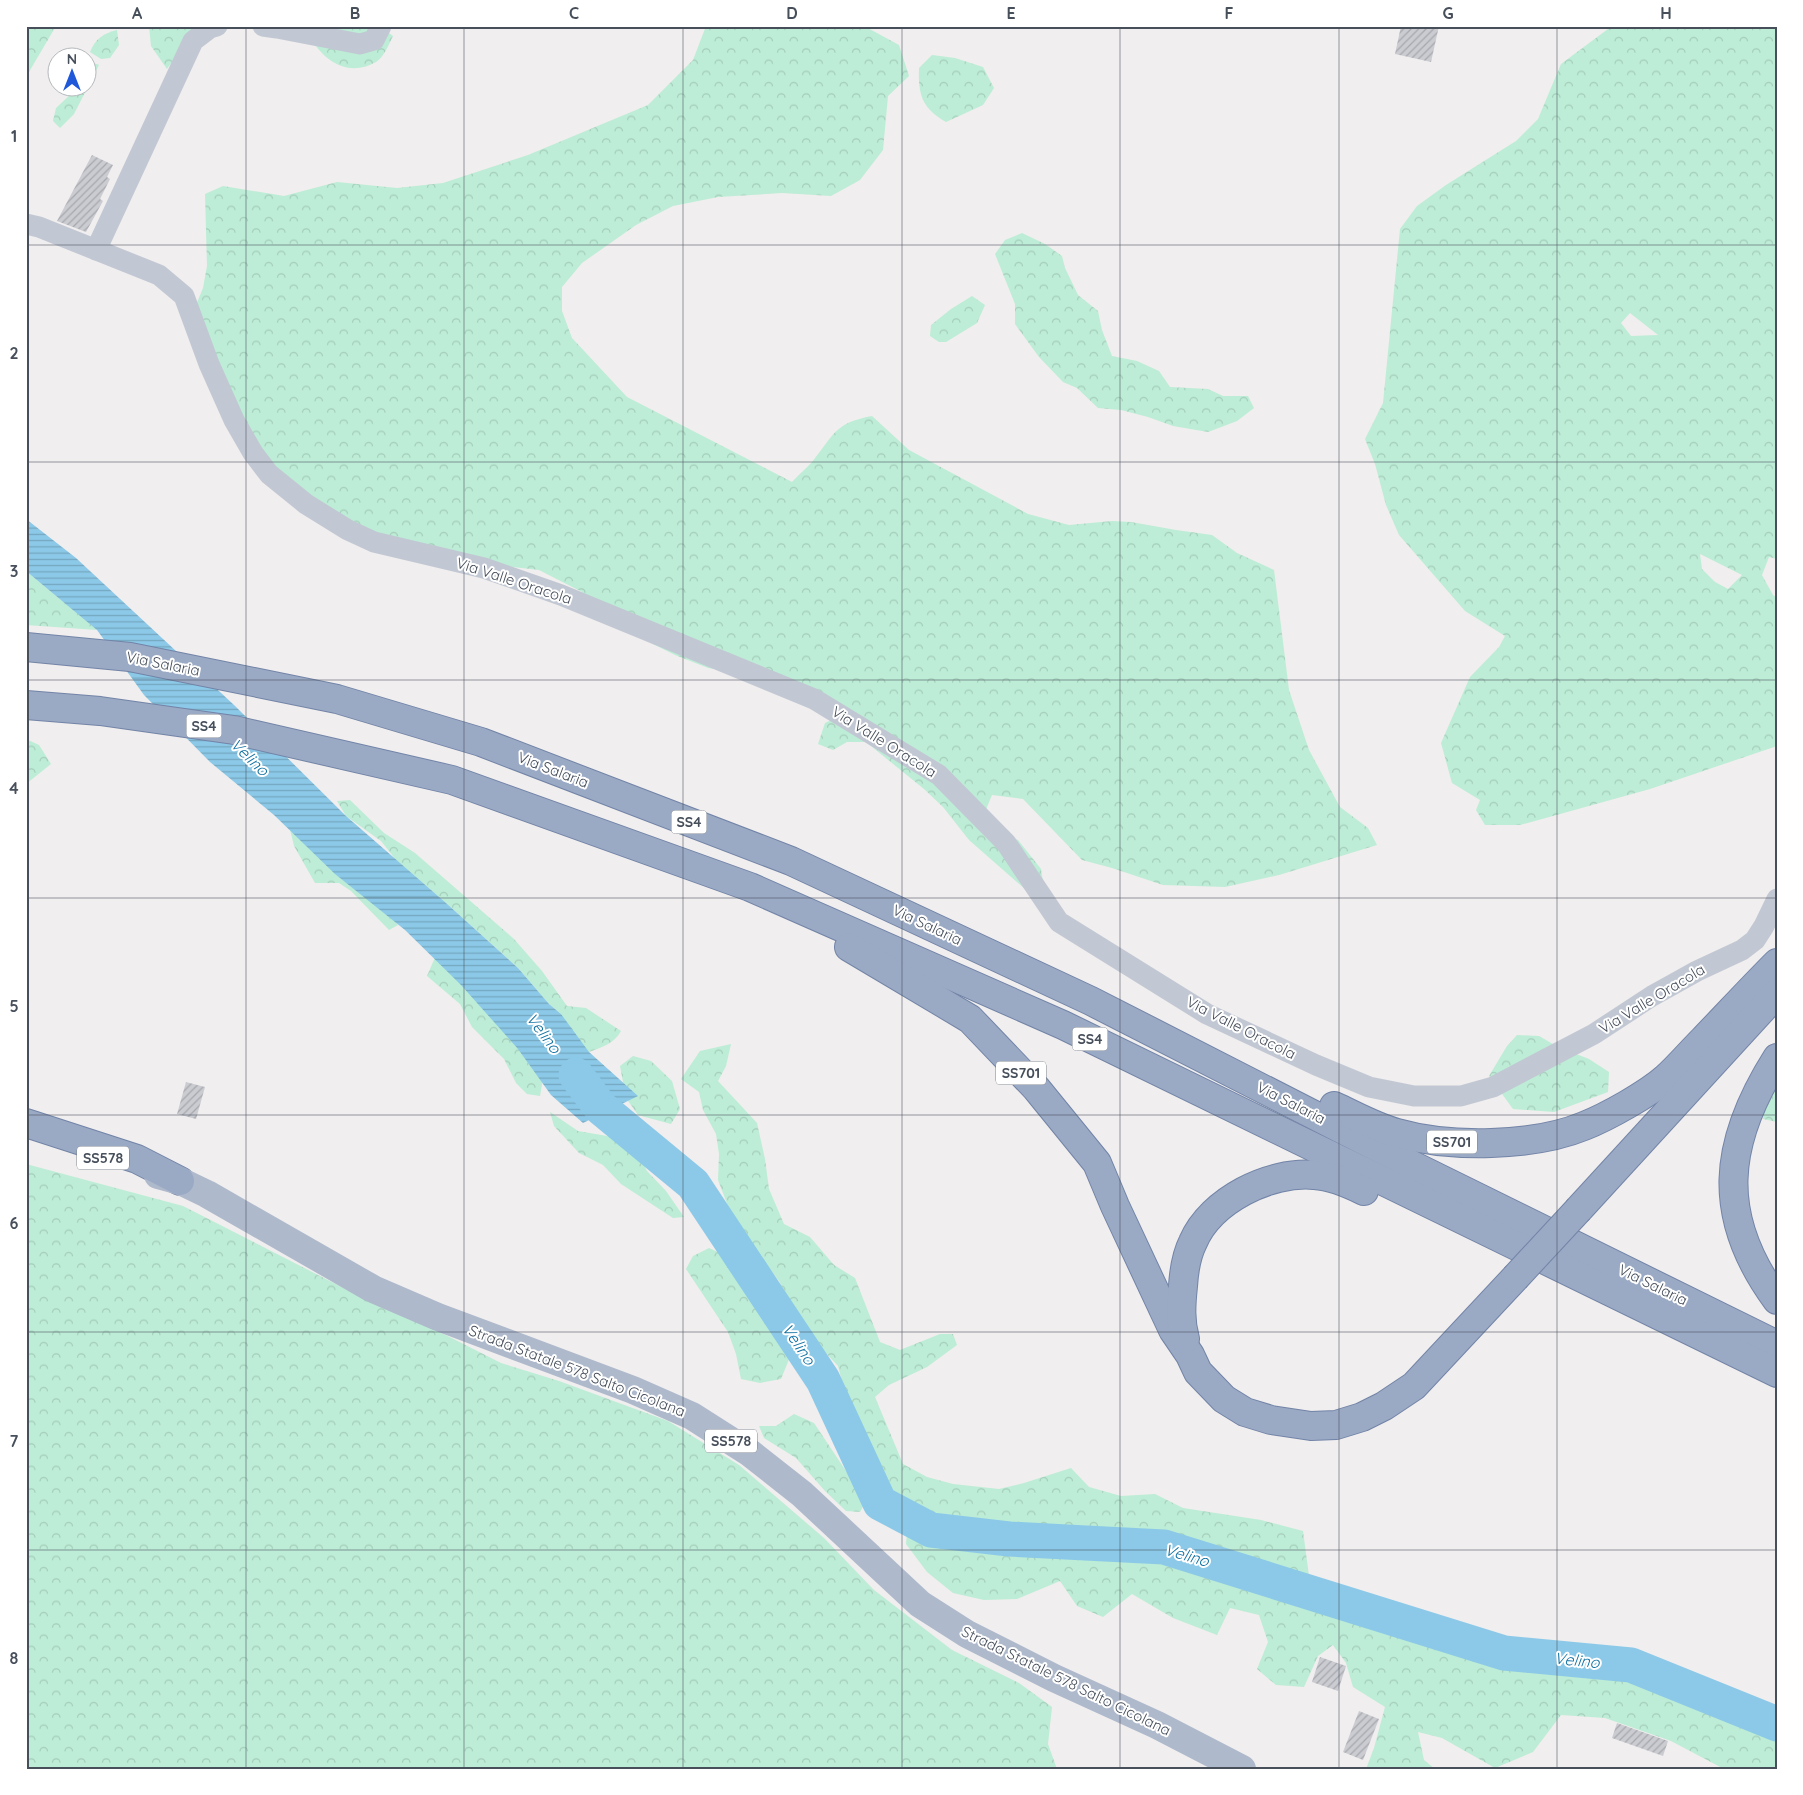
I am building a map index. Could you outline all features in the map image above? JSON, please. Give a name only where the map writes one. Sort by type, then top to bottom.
[{"type":"highway","name":"Via Salaria","points":[[26,647],[130,657],[337,699],[481,742],[791,862],[1091,1001],[1418,1168],[1777,1346]]},
{"type":"highway","name":"Via Salaria","points":[[26,705],[100,711],[234,730],[452,780],[750,887],[1063,1025],[1777,1374]]},
{"type":"highway","name":"SS701","points":[[750,887],[970,1019],[1036,1088],[1097,1163],[1115,1206],[1174,1330],[1198,1372],[1224,1399],[1245,1412],[1271,1420],[1311,1426],[1336,1425],[1362,1417],[1384,1406],[1414,1386],[1777,993]]},
{"type":"highway","name":"SS701","points":[[1091,1001],[1396,1133],[1445,1141],[1493,1142],[1554,1135],[1584,1126],[1632,1101],[1666,1078],[1777,963]]},
{"type":"highway","points":[[1777,1058],[1760,1084],[1748,1112],[1738,1141],[1733,1173],[1734,1205],[1743,1242],[1755,1267],[1777,1300]]},
{"type":"highway","points":[[26,1122],[137,1159],[180,1181]]},
{"type":"highway","name":"SS701","points":[[1190,1355],[1182,1329],[1180,1310],[1184,1265],[1193,1240],[1209,1216],[1234,1198],[1262,1182],[1288,1175],[1314,1175],[1340,1180],[1597,1296],[1749,1360]]},
{"type":"main road","name":"Strada Statale 578 Salto Cicolana","points":[[26,1135],[180,1181],[207,1194],[373,1289],[438,1317],[633,1390],[692,1416],[750,1453],[787,1482],[920,1604],[967,1634],[1054,1678],[1157,1725],[1242,1769]]},
{"type":"street","points":[[96,250],[193,41],[210,28],[217,26]]},
{"type":"street","points":[[263,26],[360,44],[374,40],[381,26]]},
{"type":"street","name":"Via Valle Oracola","points":[[26,224],[39,227],[160,275],[184,296],[209,364],[234,420],[253,453],[269,474],[306,504],[348,530],[374,542],[484,568],[553,592],[814,698],[939,775],[1006,843],[1059,922],[1208,1014],[1316,1065],[1369,1087],[1414,1096],[1461,1096],[1493,1087],[1594,1034],[1652,996],[1697,971],[1742,950],[1760,933],[1777,899]]},
{"type":"green space","points":[[26,26],[56,26],[26,77]]},
{"type":"green space","points":[[149,26],[197,26],[167,69],[151,46]]},
{"type":"green space","points":[[299,26],[371,26],[362,39]]},
{"type":"green space","points":[[706,26],[864,26],[899,45],[909,76],[888,96],[883,150],[860,180],[831,196],[782,193],[718,197],[673,206],[636,225],[582,263],[562,287],[562,311],[572,338],[627,397],[792,482],[842,427],[850,422],[872,416],[909,450],[1028,514],[1069,525],[1112,521],[1131,522],[1212,535],[1237,553],[1274,570],[1289,690],[1309,750],[1340,807],[1368,828],[1377,845],[1279,875],[1225,887],[1163,885],[1082,860],[1023,799],[992,795],[985,812],[992,831],[1018,840],[1041,869],[1045,895],[1025,889],[969,840],[943,807],[924,789],[866,742],[847,742],[833,750],[818,744],[825,723],[837,717],[758,676],[708,668],[675,655],[589,612],[582,592],[539,570],[495,565],[427,549],[355,525],[303,494],[266,457],[186,329],[203,288],[207,266],[205,194],[223,186],[284,196],[337,182],[397,188],[443,183],[528,155],[648,105],[693,60]]},
{"type":"green space","points":[[1612,26],[1777,26],[1777,559],[1769,557],[1762,575],[1773,595],[1777,598],[1777,746],[1650,789],[1520,825],[1485,825],[1476,810],[1480,800],[1452,783],[1441,743],[1470,677],[1499,647],[1505,636],[1465,611],[1399,535],[1386,505],[1375,464],[1365,439],[1383,403],[1400,229],[1417,206],[1446,185],[1516,141],[1538,119],[1561,64]],"holes":[[[1630,313],[1658,335],[1631,336],[1621,323]],[[1700,554],[1742,575],[1728,589],[1715,582],[1702,569]]]},
{"type":"green space","points":[[117,30],[119,45],[110,58],[101,59],[98,57],[98,48],[92,48],[100,37]]},
{"type":"green space","points":[[389,33],[393,36],[381,57],[376,62],[357,68],[348,68],[332,61],[324,55],[312,40]]},
{"type":"green space","points":[[932,55],[955,58],[983,67],[994,88],[983,105],[946,122],[938,117],[923,100],[919,86],[919,68]]},
{"type":"green space","points":[[67,98],[82,98],[74,114],[60,128],[53,121],[56,108]]},
{"type":"green space","points":[[1022,233],[1045,244],[1062,256],[1065,268],[1078,295],[1098,311],[1102,330],[1112,356],[1137,361],[1159,371],[1170,387],[1208,389],[1223,396],[1248,396],[1254,408],[1237,421],[1208,432],[1173,426],[1121,410],[1098,408],[1077,388],[1063,382],[1039,357],[1015,324],[1015,304],[995,254],[1005,240]]},
{"type":"green space","points":[[972,296],[985,305],[977,323],[946,342],[939,342],[930,336],[931,325],[951,309]]},
{"type":"green space","points":[[26,571],[61,600],[79,608],[97,630],[26,625]]},
{"type":"green space","points":[[26,739],[39,745],[51,764],[26,784]]},
{"type":"green space","points":[[350,800],[384,833],[415,853],[514,939],[542,971],[567,1006],[586,1008],[621,1031],[615,1039],[607,1045],[589,1052],[571,1041],[561,1014],[549,1004],[518,968],[396,860],[381,841],[346,816],[337,801]]},
{"type":"green space","points":[[288,821],[383,907],[398,925],[389,930],[351,891],[339,883],[315,883],[294,846]]},
{"type":"green space","points":[[436,955],[456,967],[543,1079],[540,1096],[527,1094],[516,1083],[504,1059],[472,1027],[460,1004],[427,976]]},
{"type":"green space","points":[[1517,1035],[1539,1036],[1558,1047],[1589,1059],[1609,1072],[1608,1092],[1554,1112],[1513,1109],[1489,1076],[1507,1046]]},
{"type":"green space","points":[[731,1044],[726,1066],[718,1081],[757,1123],[769,1189],[784,1224],[810,1237],[834,1265],[855,1278],[880,1342],[900,1350],[940,1334],[953,1334],[957,1345],[927,1367],[889,1385],[875,1397],[903,1464],[927,1477],[953,1484],[999,1489],[1071,1468],[1089,1487],[1121,1496],[1155,1494],[1183,1508],[1261,1520],[1303,1531],[1309,1576],[1250,1559],[1103,1532],[1039,1531],[934,1520],[900,1502],[877,1474],[848,1404],[838,1366],[805,1331],[779,1281],[734,1222],[718,1180],[719,1154],[716,1134],[703,1110],[699,1092],[681,1079],[700,1051]]},
{"type":"green space","points":[[633,1056],[651,1061],[672,1081],[680,1109],[671,1124],[638,1115],[626,1098],[620,1066]]},
{"type":"green space","points":[[1777,1079],[1777,1122],[1763,1119],[1765,1106]]},
{"type":"green space","points":[[550,1112],[578,1131],[607,1136],[635,1147],[647,1171],[666,1191],[684,1217],[673,1218],[621,1184],[603,1165],[579,1153],[554,1126]]},
{"type":"green space","points":[[26,1164],[183,1206],[367,1300],[416,1320],[501,1363],[559,1381],[668,1421],[739,1465],[824,1538],[874,1590],[952,1650],[1019,1683],[1052,1707],[1048,1744],[1057,1769],[26,1769]]},
{"type":"green space","points":[[709,1248],[741,1264],[757,1282],[790,1357],[781,1379],[760,1383],[741,1379],[736,1354],[728,1332],[686,1269],[693,1256]]},
{"type":"green space","points":[[794,1414],[814,1423],[866,1501],[860,1512],[846,1511],[825,1491],[796,1458],[764,1438],[759,1426],[776,1426]]},
{"type":"green space","points":[[907,1533],[978,1546],[1129,1559],[1196,1568],[1487,1652],[1581,1672],[1640,1674],[1777,1727],[1777,1769],[1724,1769],[1671,1741],[1605,1718],[1561,1715],[1533,1752],[1495,1768],[1442,1738],[1418,1732],[1424,1760],[1435,1769],[1366,1769],[1385,1707],[1353,1687],[1346,1663],[1333,1645],[1318,1656],[1304,1687],[1276,1685],[1257,1669],[1268,1642],[1259,1615],[1230,1608],[1217,1635],[1173,1618],[1132,1594],[1103,1617],[1077,1606],[1060,1581],[1017,1599],[984,1600],[953,1593],[927,1572],[906,1544]]},
{"type":"water","points":[[26,519],[76,558],[234,705],[346,816],[518,968],[549,1004],[561,1014],[589,1052],[638,1096],[583,1123],[551,1095],[518,1049],[461,985],[405,930],[335,874],[274,815],[210,762],[144,695],[97,630],[26,571]]},
{"type":"building","points":[[1401,26],[1439,26],[1431,62],[1395,54]]},
{"type":"building","points":[[92,155],[113,165],[107,177],[110,179],[100,199],[103,201],[86,232],[57,221]]},
{"type":"building","points":[[186,1082],[205,1087],[196,1119],[177,1114]]},
{"type":"building","points":[[1320,1657],[1346,1666],[1338,1691],[1312,1682]]},
{"type":"building","points":[[1359,1711],[1379,1719],[1363,1760],[1343,1752]]},
{"type":"building","points":[[1617,1723],[1668,1741],[1663,1756],[1612,1738]]},
{"type":"waterway","name":"Velino","points":[[576,1075],[601,1108],[693,1184],[823,1380],[880,1503],[931,1530],[1009,1539],[1164,1547],[1504,1653],[1631,1665],[1777,1724]]}]
